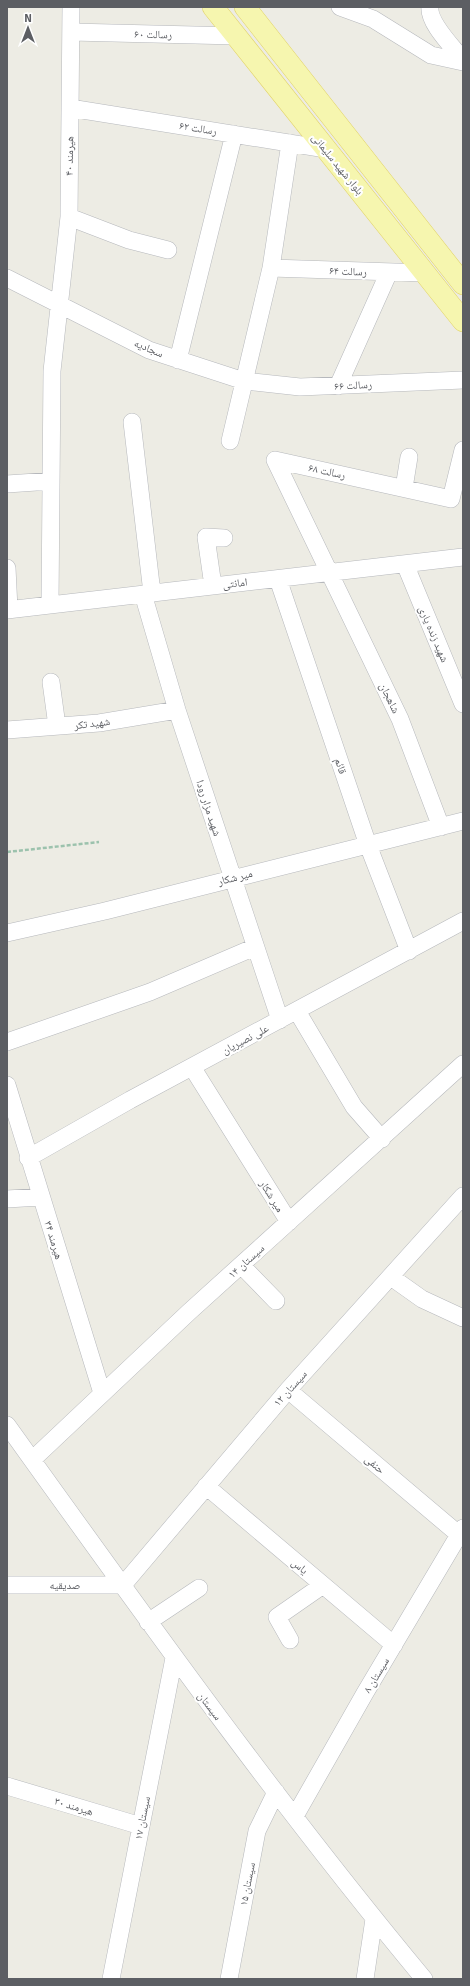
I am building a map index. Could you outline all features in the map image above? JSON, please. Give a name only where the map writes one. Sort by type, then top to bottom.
[{"type":"main road","name":"بلوار شهید سلیمانی","points":[[213,7],[463,321]]},
{"type":"main road","points":[[245,7],[463,284]]},
{"type":"street","name":"هیرمند ۴۰","points":[[50,605],[52,371],[69,217],[71,7]]},
{"type":"street","points":[[340,7],[373,19],[431,55],[463,61]]},
{"type":"street","points":[[430,7],[429,12],[437,27],[463,61]]},
{"type":"street","name":"رسالت ۶۰","points":[[71,32],[236,36]]},
{"type":"street","name":"رسالت ۶۲","points":[[70,108],[326,149]]},
{"type":"street","points":[[178,360],[234,134]]},
{"type":"street","points":[[230,441],[271,268],[290,143]]},
{"type":"street","points":[[69,217],[129,240],[168,250]]},
{"type":"street","name":"رسالت ۶۴","points":[[271,268],[425,273]]},
{"type":"street","points":[[338,386],[389,272]]},
{"type":"street","name":"سجادیه","points":[[7,278],[149,350],[244,381]]},
{"type":"street","name":"رسالت ۶۶","points":[[244,381],[300,387],[463,380]]},
{"type":"street","name":"شهید مزار رودا","points":[[132,422],[147,594],[177,710],[280,1020]]},
{"type":"street","name":"رسالت ۶۸","points":[[329,573],[275,460],[451,499],[463,450]]},
{"type":"street","points":[[404,488],[408,457]]},
{"type":"street","points":[[7,484],[51,481]]},
{"type":"street","points":[[213,586],[206,537],[224,538]]},
{"type":"street","name":"امانتی","points":[[8,610],[463,557]]},
{"type":"street","name":"شهید زنده یاری","points":[[405,564],[463,704]]},
{"type":"street","points":[[7,568],[8,610]]},
{"type":"street","name":"شاهجان","points":[[329,573],[400,719],[441,827]]},
{"type":"street","name":"قائم","points":[[278,578],[368,845],[409,951]]},
{"type":"street","points":[[51,682],[57,726]]},
{"type":"street","name":"شهید تکر","points":[[7,730],[99,723],[177,710]]},
{"type":"street","name":"میر شکار","points":[[7,933],[105,911],[463,821]]},
{"type":"street","name":"علی نصیریان","points":[[28,1158],[130,1100],[463,921]]},
{"type":"street","points":[[7,1042],[150,992],[255,947]]},
{"type":"street","points":[[297,1011],[354,1107],[382,1139]]},
{"type":"street","name":"سیستان ۱۴","points":[[32,1460],[102,1393],[241,1265],[382,1139],[463,1064]]},
{"type":"street","name":"میر شکار","points":[[192,1067],[289,1222]]},
{"type":"street","name":"هیرمند ۳۴","points":[[7,1086],[11,1112],[28,1158],[102,1393]]},
{"type":"street","name":"سیستان ۱۲","points":[[123,1585],[288,1390],[463,1196]]},
{"type":"street","points":[[7,1199],[40,1197]]},
{"type":"street","points":[[241,1265],[276,1301]]},
{"type":"street","points":[[391,1277],[422,1299],[463,1318]]},
{"type":"street","name":"حنفی","points":[[288,1390],[462,1534]]},
{"type":"street","name":"سیستان","points":[[7,1425],[174,1658],[374,1919],[424,1979]]},
{"type":"street","name":"یاس","points":[[206,1486],[394,1645]]},
{"type":"street","name":"سیستان ۸","points":[[295,1816],[394,1645],[462,1534]]},
{"type":"street","name":"صدیقیه","points":[[7,1585],[123,1585]]},
{"type":"street","points":[[290,1640],[277,1617],[323,1585]]},
{"type":"street","points":[[148,1622],[199,1588]]},
{"type":"street","name":"سیستان ۱۷","points":[[111,1979],[174,1658]]},
{"type":"street","name":"هیرمند ۳۰","points":[[7,1786],[141,1826]]},
{"type":"street","name":"سیستان ۱۵","points":[[229,1979],[257,1831],[276,1792]]},
{"type":"street","points":[[365,1979],[374,1919]]},
{"type":"path","points":[[7,852],[99,842]]}]
